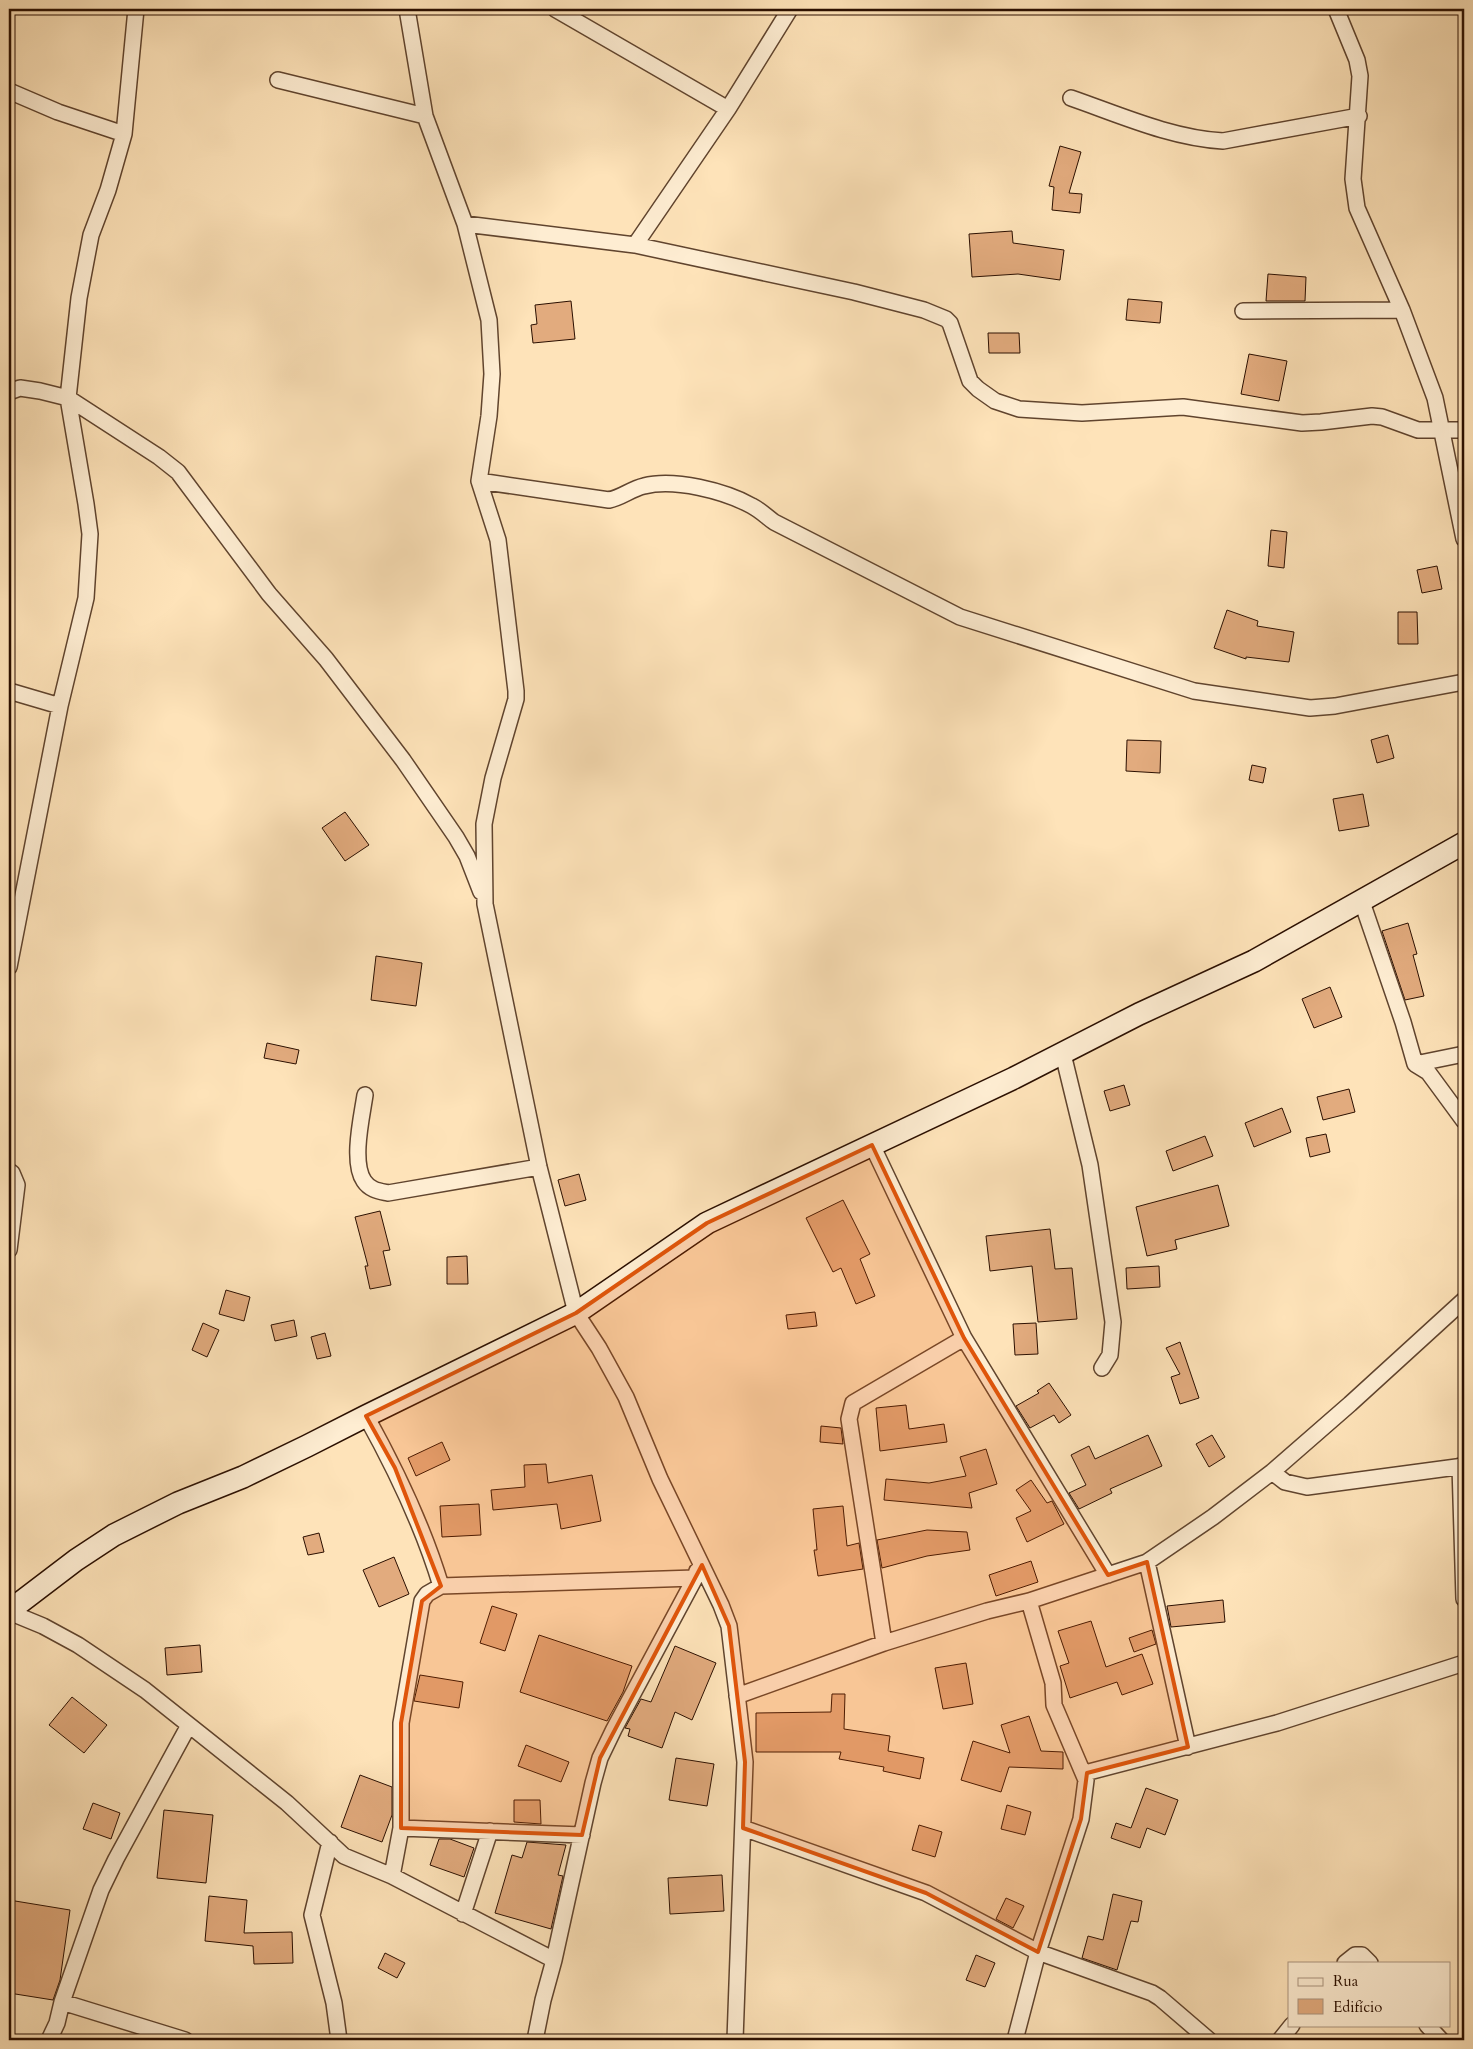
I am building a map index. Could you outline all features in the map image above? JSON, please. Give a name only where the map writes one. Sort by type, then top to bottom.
[{"type":"street","points":[[9,966],[60,706],[86,598],[90,534],[68,398],[80,298],[91,235],[108,190],[124,134],[136,9]]},
{"type":"street","points":[[407,9],[425,116],[466,224],[489,320],[492,374],[489,416],[479,481],[498,540],[516,699],[493,778],[484,824],[485,904]]},
{"type":"street","points":[[555,9],[728,109]]},
{"type":"street","points":[[635,244],[728,109],[790,9]]},
{"type":"street","points":[[1336,9],[1357,60],[1360,76],[1359,116],[1353,179],[1357,208],[1402,310],[1435,398],[1440,431],[1464,538]]},
{"type":"street","points":[[278,80],[425,116]]},
{"type":"street","points":[[9,91],[58,112],[124,134]]},
{"type":"street","points":[[1071,98],[1151,126],[1210,140],[1223,141],[1359,116]]},
{"type":"street","points":[[466,224],[635,244],[854,292],[934,313],[950,323],[970,381],[995,401],[1019,409],[1082,413],[1183,407],[1302,423],[1372,416],[1382,417],[1418,430],[1464,430]]},
{"type":"street","points":[[1242,311],[1402,310]]},
{"type":"street","points":[[9,392],[20,388],[68,398],[152,452],[178,472],[269,594],[326,659],[402,760],[467,856],[485,904],[539,1167],[576,1313],[599,1348],[626,1397],[660,1479],[722,1604],[728,1626],[745,1762],[734,2040]]},
{"type":"street","points":[[479,481],[609,500],[616,499],[627,491],[646,485],[676,484],[709,490],[736,498],[774,522],[960,617],[1194,691],[1317,708],[1464,682]]},
{"type":"street","points":[[9,690],[60,706]]},
{"type":"street","points":[[554,1960],[392,1876],[344,1856],[286,1803],[145,1690],[78,1645],[9,1611],[76,1560],[114,1535],[178,1503],[275,1462],[576,1313],[707,1223],[1063,1054],[1139,1014],[1254,961],[1464,843]]},
{"type":"street","points":[[1362,902],[1403,1022],[1415,1064],[1428,1072],[1464,1121]]},
{"type":"street","points":[[1063,1054],[1090,1165],[1114,1322],[1110,1356],[1102,1368]]},
{"type":"street","points":[[1415,1064],[1464,1054]]},
{"type":"street","points":[[365,1095],[358,1150],[359,1164],[363,1180],[374,1190],[388,1192],[539,1167]]},
{"type":"street","points":[[872,1145],[964,1338],[1108,1575]]},
{"type":"street","points":[[9,1172],[12,1173],[17,1184],[9,1250]]},
{"type":"street","points":[[736,1696],[884,1643],[1029,1600],[1147,1562],[1206,1522],[1272,1472],[1464,1300]]},
{"type":"street","points":[[884,1643],[849,1419],[850,1412],[854,1403],[964,1338]]},
{"type":"street","points":[[366,1416],[403,1487],[431,1551],[442,1586]]},
{"type":"street","points":[[1272,1472],[1293,1486],[1306,1487],[1462,1466],[1464,1598]]},
{"type":"street","points":[[535,2040],[542,2000],[554,1960],[600,1758],[696,1578],[700,1560]]},
{"type":"street","points":[[1147,1562],[1188,1747]]},
{"type":"street","points":[[392,1876],[401,1828],[401,1724],[422,1601],[427,1594],[442,1586],[696,1578]]},
{"type":"street","points":[[1014,2040],[1038,1952],[1081,1819],[1086,1780],[1085,1773],[1071,1748],[1054,1705],[1053,1684],[1029,1600]]},
{"type":"street","points":[[1085,1773],[1277,1723],[1464,1663]]},
{"type":"street","points":[[49,2040],[57,2023],[62,2002],[101,1890],[189,1725]]},
{"type":"street","points":[[401,1828],[582,1835]]},
{"type":"street","points":[[743,1828],[926,1893],[1038,1952],[1152,1993],[1209,2040]]},
{"type":"street","points":[[463,1914],[490,1831]]},
{"type":"street","points":[[330,1842],[312,1914],[334,2003],[338,2040]]},
{"type":"street","points":[[1346,1962],[1355,1955],[1362,1955],[1369,1962]]},
{"type":"street","points":[[62,2002],[186,2040]]},
{"type":"street","points":[[1280,2040],[1291,2026]]},
{"type":"street","points":[[1428,2026],[1441,2040]]},
{"type":"highlighted area","points":[[872,1145],[964,1338],[1108,1575],[1147,1562],[1188,1747],[1087,1773],[1081,1819],[1038,1952],[926,1893],[743,1828],[745,1762],[729,1626],[702,1565],[600,1758],[582,1835],[401,1828],[401,1723],[422,1601],[441,1586],[395,1468],[366,1416],[576,1313],[707,1223]]},
{"type":"building","points":[[1060,146],[1081,152],[1069,193],[1082,194],[1080,213],[1052,210],[1054,187],[1049,186]]},
{"type":"building","points":[[1012,231],[1013,243],[1064,250],[1060,280],[1018,274],[972,277],[969,234]]},
{"type":"building","points":[[1268,274],[1306,277],[1305,301],[1266,301]]},
{"type":"building","points":[[1128,299],[1162,302],[1160,323],[1126,320]]},
{"type":"building","points":[[571,301],[575,339],[533,343],[531,325],[537,324],[535,305]]},
{"type":"building","points":[[988,333],[1019,333],[1020,353],[989,353]]},
{"type":"building","points":[[1249,354],[1287,361],[1279,401],[1241,394]]},
{"type":"building","points":[[1271,530],[1287,532],[1284,568],[1268,566]]},
{"type":"building","points":[[1437,566],[1442,589],[1422,593],[1417,570]]},
{"type":"building","points":[[1227,610],[1258,621],[1257,626],[1294,632],[1289,662],[1246,657],[1246,659],[1214,648]]},
{"type":"building","points":[[1398,612],[1417,612],[1418,644],[1398,644]]},
{"type":"building","points":[[1388,735],[1394,758],[1377,763],[1371,740]]},
{"type":"building","points":[[1127,740],[1161,741],[1160,773],[1126,771]]},
{"type":"building","points":[[1252,765],[1266,768],[1263,783],[1249,780]]},
{"type":"building","points":[[1363,794],[1369,826],[1339,831],[1333,799]]},
{"type":"building","points":[[345,812],[369,845],[345,861],[322,828]]},
{"type":"building","points":[[1408,923],[1417,954],[1413,955],[1424,996],[1405,1000],[1382,931]]},
{"type":"building","points":[[376,956],[422,963],[416,1006],[371,1000]]},
{"type":"building","points":[[1330,987],[1342,1017],[1314,1028],[1302,999]]},
{"type":"building","points":[[267,1043],[299,1050],[296,1064],[264,1058]]},
{"type":"building","points":[[1124,1085],[1130,1105],[1110,1111],[1104,1091]]},
{"type":"building","points":[[1349,1089],[1355,1112],[1323,1120],[1317,1097]]},
{"type":"building","points":[[1282,1108],[1291,1132],[1254,1147],[1245,1123]]},
{"type":"building","points":[[1326,1134],[1330,1152],[1310,1157],[1306,1138]]},
{"type":"building","points":[[1205,1136],[1213,1156],[1173,1171],[1166,1151]]},
{"type":"building","points":[[579,1174],[586,1200],[565,1206],[558,1180]]},
{"type":"building","points":[[1218,1185],[1229,1226],[1175,1240],[1177,1249],[1147,1256],[1136,1207]]},
{"type":"building","points":[[843,1200],[870,1254],[860,1259],[875,1296],[856,1304],[841,1268],[833,1272],[806,1218]]},
{"type":"building","points":[[380,1211],[390,1250],[383,1251],[391,1285],[370,1289],[365,1266],[368,1266],[355,1217]]},
{"type":"building","points":[[1050,1229],[1055,1269],[1072,1268],[1077,1319],[1038,1322],[1032,1266],[990,1271],[986,1236]]},
{"type":"building","points":[[467,1256],[468,1284],[447,1284],[447,1257]]},
{"type":"building","points":[[1159,1266],[1160,1287],[1127,1289],[1126,1268]]},
{"type":"building","points":[[226,1290],[250,1297],[244,1321],[219,1314]]},
{"type":"building","points":[[815,1312],[817,1326],[788,1329],[786,1315]]},
{"type":"building","points":[[294,1320],[297,1336],[275,1341],[271,1325]]},
{"type":"building","points":[[203,1323],[219,1330],[207,1357],[192,1350]]},
{"type":"building","points":[[1036,1323],[1038,1354],[1015,1355],[1013,1324]]},
{"type":"building","points":[[325,1333],[331,1356],[317,1359],[311,1337]]},
{"type":"building","points":[[1180,1342],[1199,1398],[1180,1404],[1171,1377],[1180,1374],[1166,1348]]},
{"type":"building","points":[[1049,1383],[1071,1415],[1059,1423],[1054,1415],[1030,1428],[1016,1406],[1039,1393],[1037,1391]]},
{"type":"building","points":[[906,1405],[909,1429],[944,1424],[947,1442],[880,1451],[876,1408]]},
{"type":"building","points":[[821,1426],[841,1428],[843,1444],[820,1442]]},
{"type":"building","points":[[1148,1435],[1162,1466],[1110,1489],[1112,1493],[1079,1509],[1069,1493],[1086,1485],[1071,1455],[1089,1446],[1095,1459]]},
{"type":"building","points":[[1212,1435],[1225,1457],[1209,1467],[1196,1444]]},
{"type":"building","points":[[442,1442],[450,1460],[416,1476],[408,1458]]},
{"type":"building","points":[[986,1449],[997,1484],[969,1493],[972,1508],[884,1500],[886,1479],[929,1483],[966,1476],[960,1457]]},
{"type":"building","points":[[546,1464],[548,1483],[592,1475],[601,1521],[561,1529],[557,1504],[493,1510],[491,1490],[525,1487],[524,1465]]},
{"type":"building","points":[[1031,1480],[1047,1503],[1052,1501],[1064,1524],[1027,1542],[1016,1518],[1031,1511],[1016,1490]]},
{"type":"building","points":[[479,1504],[481,1535],[442,1537],[440,1506]]},
{"type":"building","points":[[843,1506],[847,1546],[859,1543],[863,1569],[818,1576],[814,1550],[817,1550],[813,1509]]},
{"type":"building","points":[[927,1530],[967,1532],[970,1550],[927,1556],[882,1568],[877,1540]]},
{"type":"building","points":[[319,1533],[324,1552],[308,1555],[303,1537]]},
{"type":"building","points":[[394,1557],[409,1594],[379,1607],[363,1570]]},
{"type":"building","points":[[1031,1561],[1038,1582],[996,1596],[989,1575]]},
{"type":"building","points":[[1223,1600],[1225,1622],[1171,1627],[1167,1606]]},
{"type":"building","points":[[492,1606],[517,1614],[505,1651],[480,1643]]},
{"type":"building","points":[[1091,1621],[1106,1667],[1142,1654],[1153,1684],[1122,1695],[1117,1682],[1070,1698],[1060,1666],[1069,1663],[1058,1631]]},
{"type":"building","points":[[1152,1630],[1156,1644],[1134,1652],[1129,1638]]},
{"type":"building","points":[[539,1635],[632,1666],[623,1692],[607,1721],[520,1692]]},
{"type":"building","points":[[200,1645],[202,1672],[167,1675],[165,1648]]},
{"type":"building","points":[[675,1646],[716,1663],[692,1720],[675,1712],[662,1748],[628,1736],[630,1729],[625,1728],[641,1699],[651,1702]]},
{"type":"building","points":[[966,1663],[973,1704],[943,1709],[935,1668]]},
{"type":"building","points":[[420,1675],[463,1682],[459,1708],[414,1701]]},
{"type":"building","points":[[832,1694],[845,1694],[844,1729],[890,1736],[888,1751],[924,1758],[920,1779],[883,1771],[884,1767],[839,1759],[841,1752],[756,1752],[756,1713],[831,1712]]},
{"type":"building","points":[[72,1697],[107,1725],[84,1753],[49,1725]]},
{"type":"building","points":[[1029,1716],[1041,1751],[1063,1752],[1063,1769],[1009,1767],[1001,1792],[961,1780],[973,1741],[1010,1753],[1001,1725]]},
{"type":"building","points":[[526,1745],[569,1762],[561,1782],[518,1766]]},
{"type":"building","points":[[676,1758],[714,1764],[707,1806],[669,1800]]},
{"type":"building","points":[[360,1775],[392,1787],[392,1815],[382,1842],[341,1827]]},
{"type":"building","points":[[1146,1788],[1178,1800],[1165,1835],[1147,1828],[1140,1848],[1111,1838],[1116,1823],[1131,1828]]},
{"type":"building","points":[[514,1800],[540,1800],[541,1824],[514,1822]]},
{"type":"building","points":[[93,1803],[120,1813],[111,1839],[83,1829]]},
{"type":"building","points":[[1007,1805],[1031,1812],[1025,1835],[1001,1829]]},
{"type":"building","points":[[164,1810],[213,1815],[206,1883],[157,1878]]},
{"type":"building","points":[[919,1825],[942,1832],[935,1857],[912,1850]]},
{"type":"building","points":[[439,1839],[450,1839],[474,1848],[464,1877],[430,1865]]},
{"type":"building","points":[[527,1842],[566,1845],[558,1875],[563,1876],[551,1929],[495,1913],[512,1855],[522,1858]]},
{"type":"building","points":[[722,1875],[724,1911],[670,1914],[668,1878]]},
{"type":"building","points":[[1113,1894],[1142,1901],[1138,1922],[1131,1921],[1117,1970],[1082,1958],[1088,1936],[1103,1940]]},
{"type":"building","points":[[209,1896],[247,1900],[244,1933],[292,1932],[293,1963],[254,1964],[253,1946],[205,1941]]},
{"type":"building","points":[[1006,1898],[1024,1906],[1013,1928],[996,1919]]},
{"type":"building","points":[[9,1900],[70,1910],[60,1980],[53,2000],[9,1993]]},
{"type":"building","points":[[385,1953],[405,1963],[397,1978],[378,1968]]},
{"type":"building","points":[[976,1955],[995,1963],[985,1987],[966,1980]]}]
